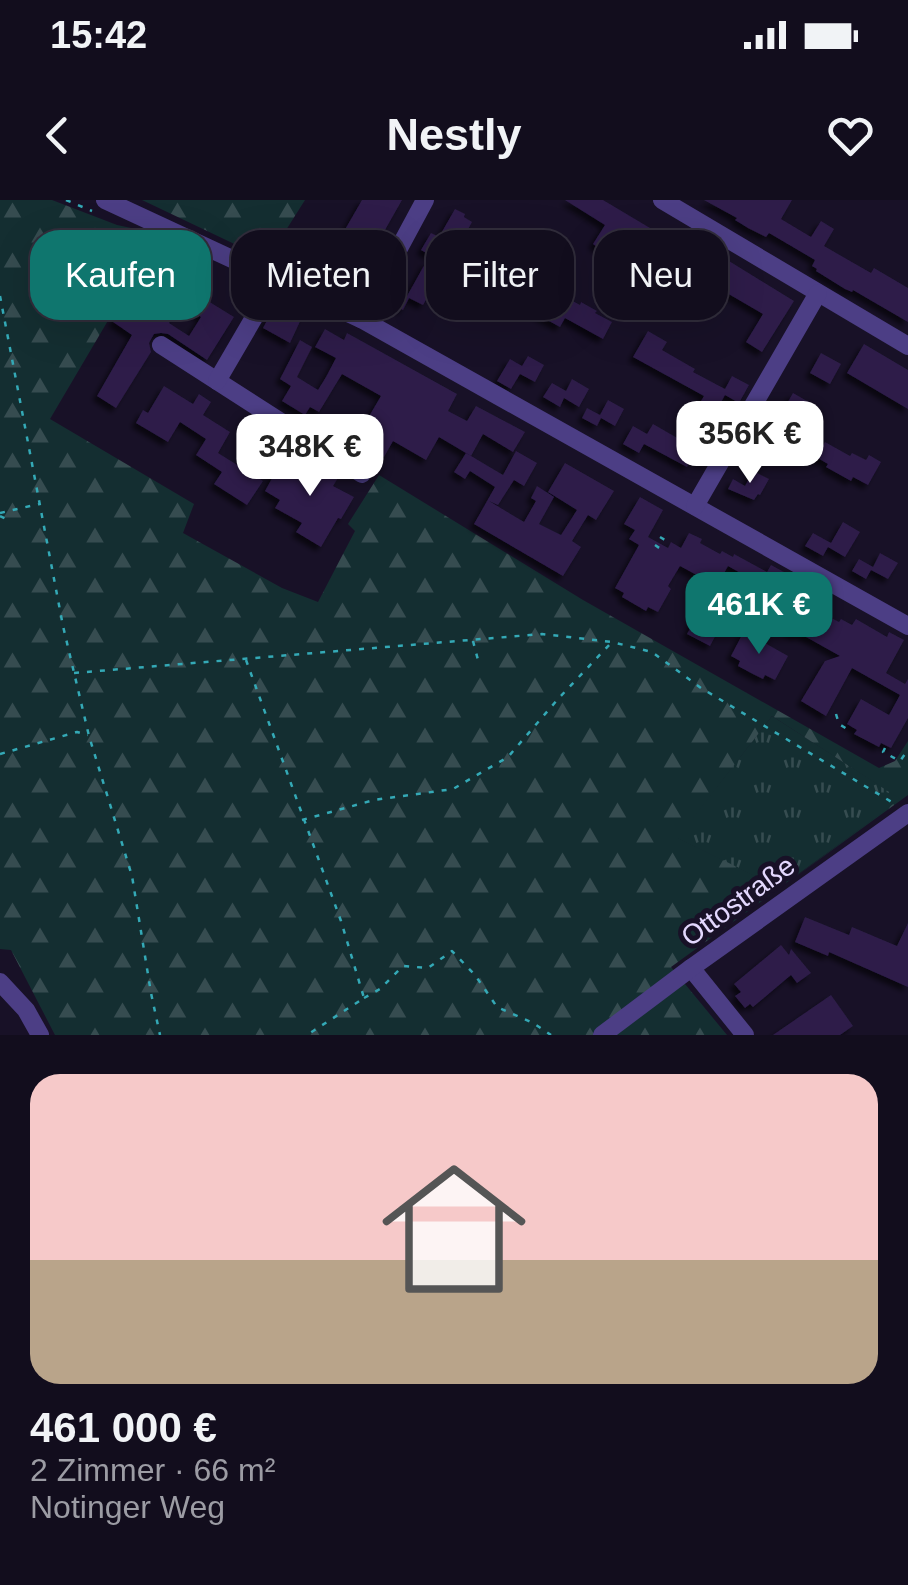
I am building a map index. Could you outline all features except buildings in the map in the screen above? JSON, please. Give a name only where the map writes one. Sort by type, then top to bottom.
[{"type":"street","points":[[104,200],[231,257]]},
{"type":"street","points":[[406,235],[425,200]]},
{"type":"street","points":[[662,200],[908,346]]},
{"type":"street","points":[[695,506],[818,293]]},
{"type":"street","points":[[214,379],[251,320]]},
{"type":"street","points":[[363,320],[908,626]]},
{"type":"street","points":[[161,345],[362,474]]},
{"type":"street","name":"Ottostraße","points":[[602,1035],[902,809]]},
{"type":"street","points":[[691,968],[745,1035]]},
{"type":"street","points":[[0,982],[26,1010],[40,1035]]},
{"type":"path","points":[[0,296],[74,673],[132,876],[160,1035]]},
{"type":"path","points":[[0,515],[40,504]]},
{"type":"path","points":[[0,515],[6,519]]},
{"type":"path","points":[[660,537],[670,544]]},
{"type":"path","points":[[655,545],[665,552]]},
{"type":"path","points":[[74,673],[542,634],[612,642],[652,652],[701,688],[902,809]]},
{"type":"path","points":[[472,640],[478,660]]},
{"type":"path","points":[[302,820],[374,800],[454,789],[508,757],[612,642]]},
{"type":"path","points":[[245,659],[341,921],[364,998]]},
{"type":"path","points":[[836,714],[839,724],[852,732]]},
{"type":"path","points":[[77,732],[85,720]]},
{"type":"path","points":[[0,754],[77,732],[89,736]]},
{"type":"path","points":[[885,748],[883,752],[900,761],[908,750]]},
{"type":"path","points":[[307,1035],[380,988],[403,966],[428,968],[452,951],[497,1007],[552,1035]]},
{"type":"green space","points":[[0,200],[52,200],[140,230],[30,230],[30,320],[108,320],[50,419],[194,504],[183,533],[282,588],[318,602],[355,531],[348,524],[379,475],[583,600],[879,768],[895,761],[908,741],[908,795],[787,883],[900,799],[772,716],[678,838],[780,888],[671,967],[727,1035],[55,1035],[11,950],[0,949]]},
{"type":"green space","points":[[142,200],[305,200],[286,230],[231,230],[231,242]]},
{"type":"green space","points":[[772,716],[901,799],[779,888],[677,838]]}]
